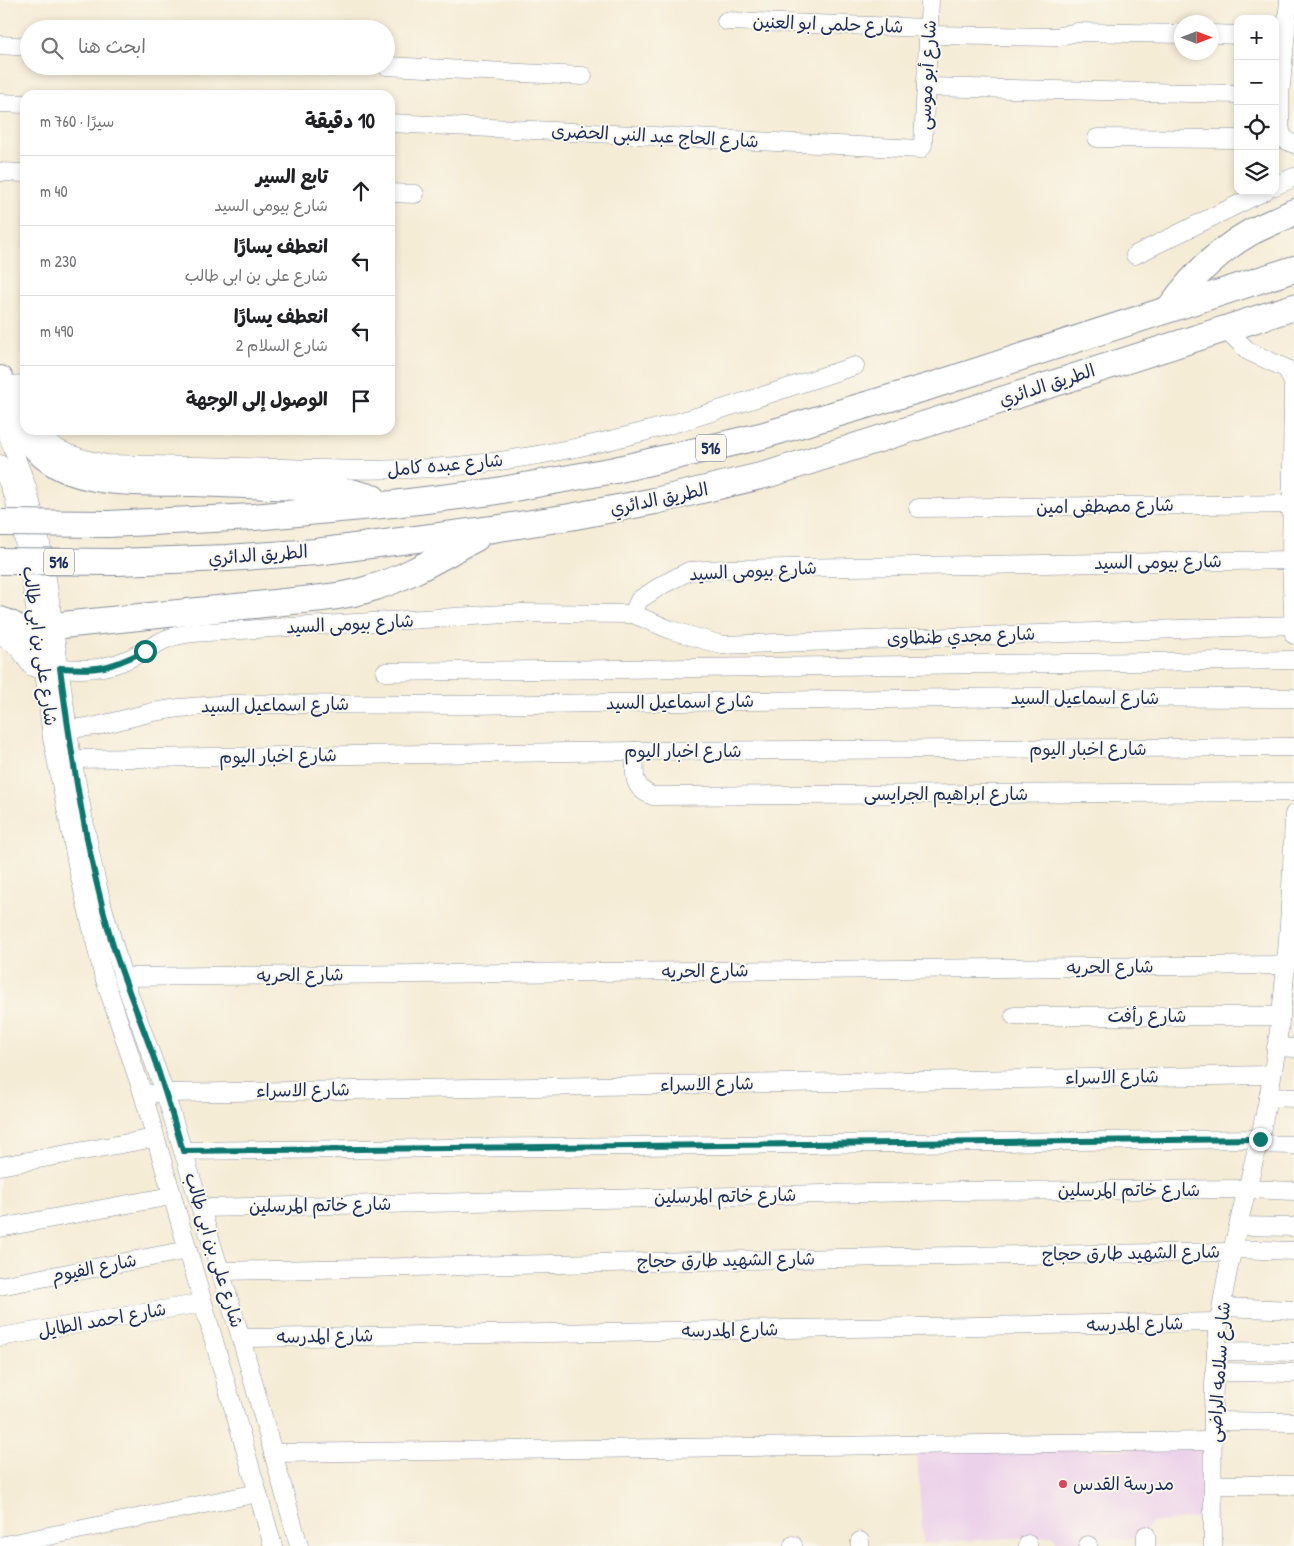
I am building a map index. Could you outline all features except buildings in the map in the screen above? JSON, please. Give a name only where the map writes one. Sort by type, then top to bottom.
[{"type":"highway","points":[[1169,309],[1193,278],[1220,252],[1252,232],[1294,212]]},
{"type":"highway","name":"الطريق الدائري","points":[[0,523],[108,524],[254,518],[491,492],[615,470],[761,436],[931,386],[1294,269]]},
{"type":"highway","name":"الطريق الدائري","points":[[0,561],[117,562],[227,558],[316,552],[493,530],[570,518],[655,501],[769,474],[1294,307]]},
{"type":"highway","points":[[2,378],[20,418]]},
{"type":"highway","points":[[28,435],[32,444],[47,460],[65,469],[93,478],[324,488],[351,492],[393,504]]},
{"type":"highway","points":[[54,626],[312,600],[350,594],[376,587],[408,574],[493,530]]},
{"type":"highway","points":[[0,620],[15,625],[28,635],[48,662]]},
{"type":"street","name":"شارع أبو موسى","points":[[920,149],[923,145],[930,0]]},
{"type":"street","points":[[1285,141],[1281,132],[1288,0]]},
{"type":"street","name":"شارع حلمى ابو العنين","points":[[726,21],[1056,37],[1077,32],[1174,34]]},
{"type":"street","points":[[1219,34],[1234,35]]},
{"type":"street","points":[[0,45],[20,46]]},
{"type":"street","points":[[395,66],[583,76]]},
{"type":"street","points":[[926,87],[1234,94]]},
{"type":"street","points":[[0,103],[20,104]]},
{"type":"street","name":"شارع الحاج عبد النبى الحضرى","points":[[395,123],[920,149]]},
{"type":"street","points":[[1097,138],[1234,139]]},
{"type":"street","points":[[0,172],[20,174]]},
{"type":"street","points":[[1279,184],[1294,177]]},
{"type":"street","points":[[395,192],[415,194]]},
{"type":"street","points":[[1135,255],[1257,195]]},
{"type":"street","points":[[1228,328],[1234,338],[1248,351],[1282,365],[1287,369],[1294,383],[1292,564],[1294,636]]},
{"type":"street","name":"شارع عبده كامل","points":[[37,435],[46,443],[60,450],[83,459],[107,464],[376,471],[430,468],[484,463],[537,455],[608,441],[696,417],[855,366]]},
{"type":"street","points":[[2,378],[20,383]]},
{"type":"street","points":[[2,378],[20,410]]},
{"type":"street","points":[[0,414],[20,492]]},
{"type":"street","points":[[0,464],[20,492]]},
{"type":"street","name":"شارع على بن ابى طالب","points":[[20,492],[36,522],[44,557],[54,626],[48,662],[52,738],[78,869],[103,974],[143,1094],[273,1546]]},
{"type":"street","name":"شارع على بن ابى طالب","points":[[20,492],[28,560],[48,662],[68,729],[93,867],[107,922],[124,977],[165,1092],[201,1208],[274,1453],[299,1546]]},
{"type":"street","name":"شارع مصطفى امين","points":[[918,508],[1293,501]]},
{"type":"street","name":"شارع بيومى السيد","points":[[48,662],[82,670],[104,667],[125,660],[164,640],[186,634],[208,632],[522,613],[633,614],[639,600],[689,571],[726,569],[1292,564]]},
{"type":"street","name":"شارع مجدي طنطاوى","points":[[633,614],[671,630],[722,645],[1294,625]]},
{"type":"street","points":[[0,637],[14,643],[32,667],[37,670],[48,662]]},
{"type":"street","name":"شارع اسماعيل السيد","points":[[385,672],[1294,660]]},
{"type":"street","name":"شارع اسماعيل السيد","points":[[68,729],[106,724],[153,712],[178,708],[231,704],[471,705],[1026,697],[1294,698]]},
{"type":"street","name":"شارع اخبار اليوم","points":[[72,759],[635,751],[1294,748]]},
{"type":"street","name":"شارع ابراهيم الجرايسى","points":[[635,751],[637,784],[643,793],[653,796],[1294,792]]},
{"type":"street","name":"شارع سلامه الراضى","points":[[1213,1546],[1213,1441],[1216,1351],[1232,1250],[1260,1141],[1272,1075],[1285,1047],[1294,814]]},
{"type":"street","name":"شارع الحريه","points":[[124,977],[1289,959]]},
{"type":"street","name":"شارع رأفت","points":[[1014,1016],[1286,1005]]},
{"type":"street","name":"شارع الاسراء","points":[[143,1094],[165,1092],[1272,1075]]},
{"type":"street","points":[[1268,1097],[1294,1098]]},
{"type":"street","points":[[0,1166],[155,1138]]},
{"type":"street","points":[[183,1151],[1260,1141],[1294,1145]]},
{"type":"street","name":"شارع خاتم المرسلين","points":[[201,1208],[951,1191],[1248,1189],[1294,1191]]},
{"type":"street","points":[[0,1228],[172,1196]]},
{"type":"street","points":[[1239,1226],[1294,1227]]},
{"type":"street","name":"شارع الفيوم","points":[[0,1286],[188,1250]]},
{"type":"street","name":"شارع الشهيد طارق حجاج","points":[[220,1271],[1232,1250],[1294,1251]]},
{"type":"street","name":"شارع احمد الطايل","points":[[0,1337],[203,1303]]},
{"type":"street","name":"شارع المدرسه","points":[[240,1338],[1221,1315],[1294,1310]]},
{"type":"street","points":[[1216,1351],[1294,1352]]},
{"type":"street","points":[[1215,1372],[1294,1373]]},
{"type":"street","points":[[1214,1421],[1294,1422]]},
{"type":"street","points":[[274,1453],[1213,1441]]},
{"type":"street","points":[[1213,1485],[1294,1485]]},
{"type":"street","points":[[0,1546],[258,1493]]},
{"type":"shaded area","name":"مدرسة القدس","points":[[1207,1448],[1208,1516],[1152,1523],[1140,1538],[1057,1543],[1054,1536],[923,1543],[917,1452]]},
{"type":"place","name":"مدرسة القدس","points":[[1063,1484]]},
{"type":"route","points":[[145,651],[104,667],[82,670],[60,668],[72,759],[102,904],[112,941],[151,1050],[183,1151],[1260,1139]]}]
